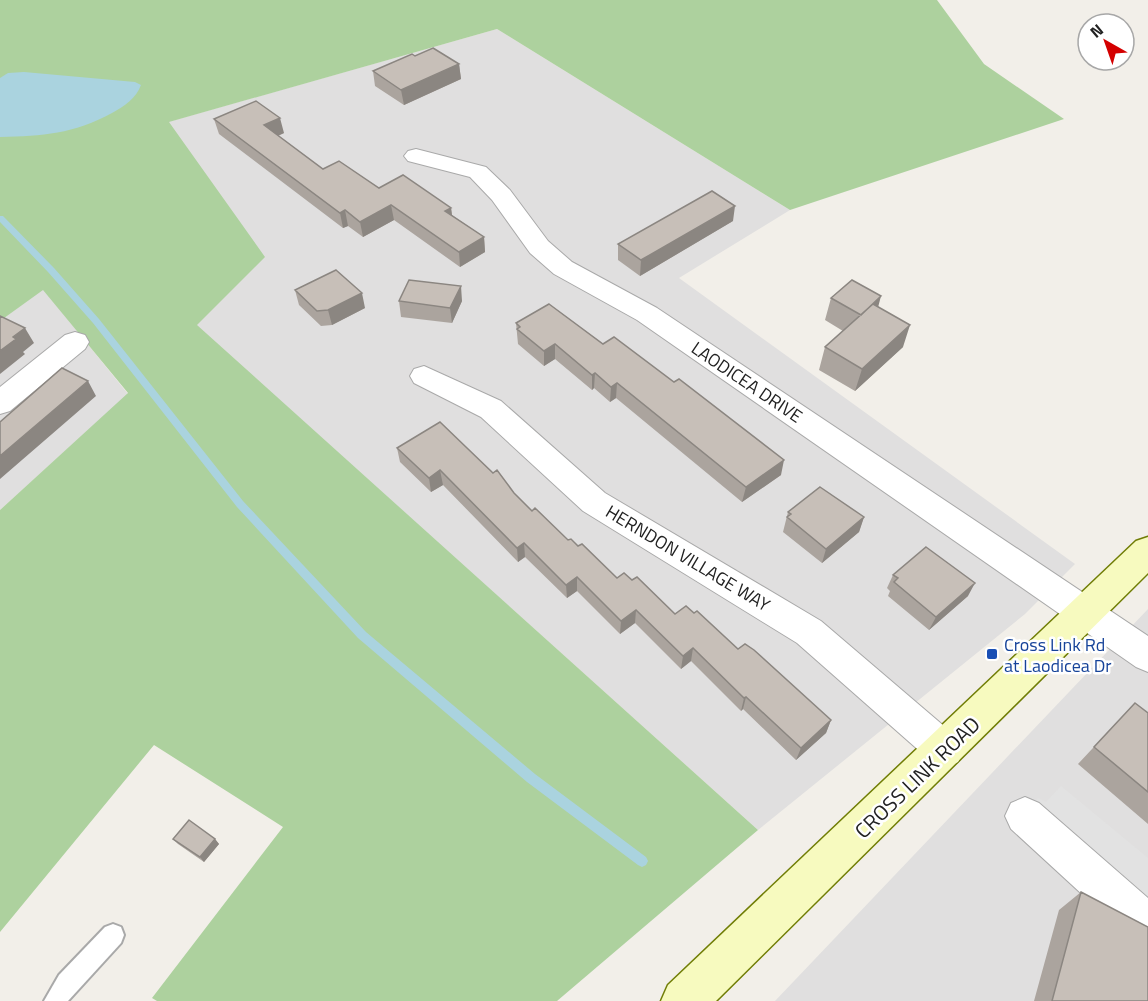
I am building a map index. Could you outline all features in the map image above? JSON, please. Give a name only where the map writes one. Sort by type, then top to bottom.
[{"type":"street","name":"LAODICEA DRIVE","points":[[417,156],[478,172],[501,195],[539,248],[562,268],[647,314],[1148,656]]},
{"type":"street","points":[[0,403],[75,342]]},
{"type":"street","name":"HERNDON VILLAGE WAY","points":[[424,376],[491,409],[594,502],[809,632],[945,750]]},
{"type":"street","name":"CROSS LINK ROAD","points":[[684,1001],[1148,551]]},
{"type":"street","points":[[1025,816],[1148,926]]},
{"type":"lane","points":[[55,1001],[67,983],[113,935]]},
{"type":"shaded area","points":[[497,29],[790,210],[679,278],[1075,564],[1025,614],[758,830],[196,325],[168,122]]},
{"type":"shaded area","points":[[43,289],[128,394],[0,510],[0,321]]},
{"type":"shaded area","points":[[1148,609],[1148,1001],[775,1001]]},
{"type":"shaded area","points":[[1061,786],[1148,858],[1148,947],[1012,825],[1038,798],[1046,802]]},
{"type":"green space","points":[[0,0],[937,0],[984,64],[1064,119],[790,210],[497,29],[169,122],[265,257],[197,325],[758,830],[557,1001],[157,1001],[152,998],[283,827],[154,745],[0,932],[0,510],[128,393],[43,290],[0,321]]},
{"type":"water","points":[[24,72],[135,82],[141,85],[133,98],[112,113],[71,130],[44,135],[0,137],[0,78],[8,73]]},
{"type":"building","points":[[433,48],[459,64],[401,90],[373,71],[412,54],[415,56]]},
{"type":"building","points":[[256,101],[280,118],[264,125],[323,169],[339,161],[379,188],[403,175],[451,208],[445,211],[484,237],[459,252],[391,205],[360,222],[345,210],[340,213],[214,119]]},
{"type":"building","points":[[712,191],[735,206],[641,260],[618,244]]},
{"type":"building","points":[[336,270],[362,293],[328,310],[317,311],[295,290]]},
{"type":"building","points":[[409,280],[461,286],[450,308],[399,301]]},
{"type":"building","points":[[852,280],[881,296],[861,315],[831,298]]},
{"type":"building","points":[[549,304],[603,344],[614,337],[674,382],[679,379],[784,460],[746,487],[617,383],[611,387],[595,373],[592,375],[555,344],[544,351],[517,329],[520,327],[516,323]]},
{"type":"building","points":[[873,304],[910,325],[862,369],[825,347]]},
{"type":"building","points":[[0,316],[25,328],[13,337],[16,339],[0,351]]},
{"type":"building","points":[[62,368],[88,381],[0,456],[0,422]]},
{"type":"building","points":[[440,422],[493,473],[497,470],[514,493],[532,511],[535,508],[568,540],[571,539],[578,546],[582,544],[617,578],[624,573],[632,580],[637,577],[675,614],[686,606],[694,613],[697,611],[738,649],[745,644],[754,650],[831,720],[801,748],[746,697],[744,698],[693,648],[683,656],[636,610],[621,621],[577,577],[566,585],[524,543],[517,548],[440,470],[429,478],[397,448]]},
{"type":"building","points":[[820,487],[864,517],[826,549],[787,517],[791,514],[788,512]]},
{"type":"building","points":[[926,547],[975,583],[936,617],[894,582],[898,578],[893,575]]},
{"type":"building","points":[[1135,703],[1148,713],[1148,792],[1094,747]]},
{"type":"building","points":[[189,820],[215,839],[200,857],[173,839]]},
{"type":"building","points":[[1081,892],[1148,927],[1148,1001],[1052,1001]]},
{"type":"waterway","points":[[0,218],[51,270],[96,321],[240,504],[362,635],[531,778],[642,861]]},
{"type":"place","name":"Cross Link Rd at Laodicea Dr","points":[[992,654]]}]
